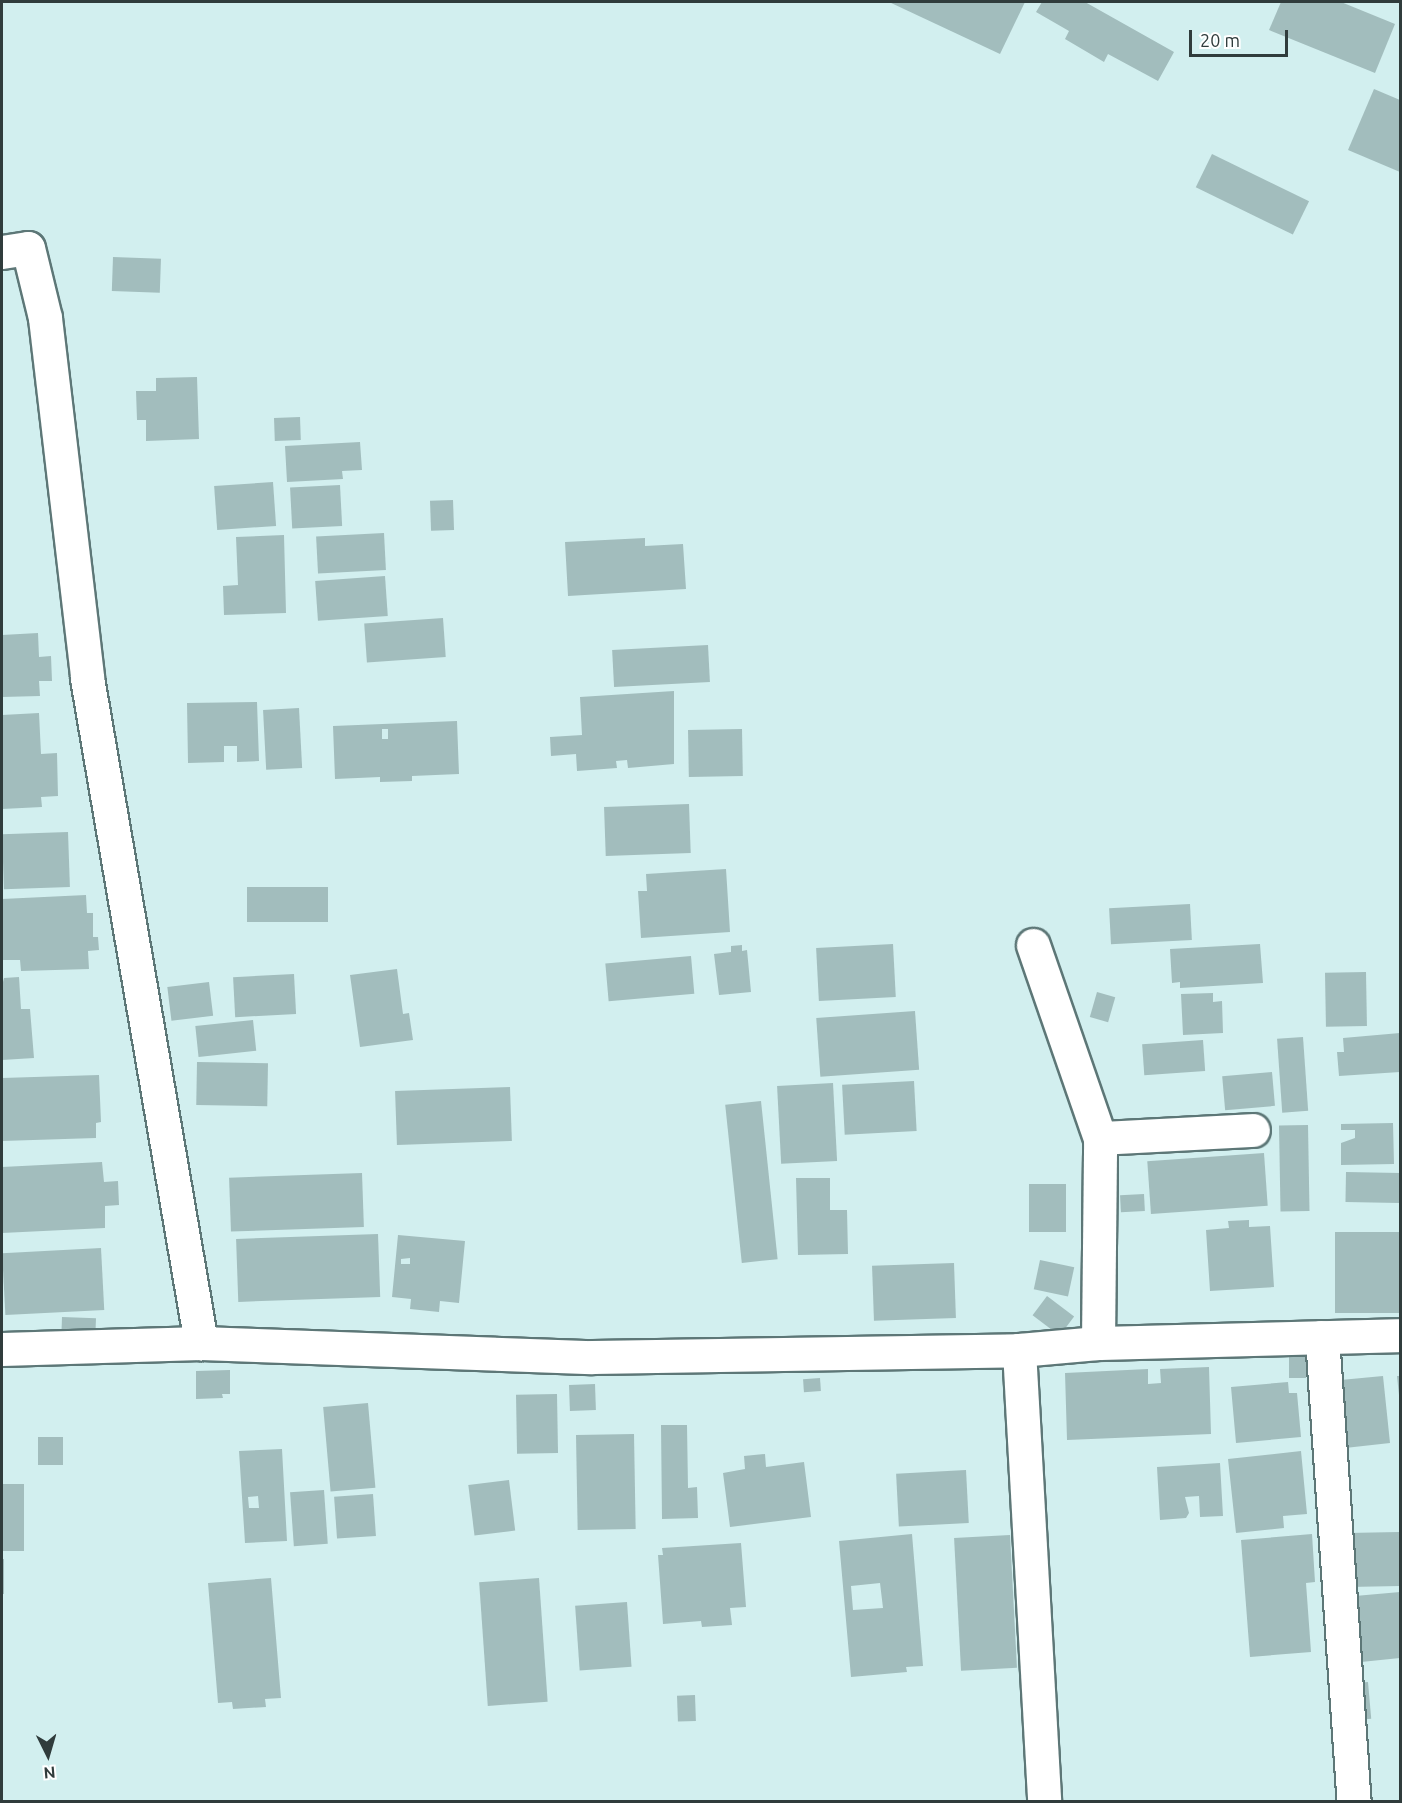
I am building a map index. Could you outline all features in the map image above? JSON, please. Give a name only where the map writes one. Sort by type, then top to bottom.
[{"type":"street","points":[[2,252],[28,248],[45,318],[87,678],[201,1343]]},
{"type":"street","points":[[1033,945],[1100,1138],[1098,1343]]},
{"type":"street","points":[[1100,1138],[1253,1130]]},
{"type":"street","points":[[2,1349],[201,1343],[592,1356],[1019,1350],[1098,1343],[1401,1335]]},
{"type":"street","points":[[1323,1338],[1354,1802]]},
{"type":"street","points":[[1019,1350],[1044,1802]]},
{"type":"building","points":[[889,2],[1025,2],[1000,54]]},
{"type":"building","points":[[1042,2],[1085,2],[1174,52],[1158,81],[1108,54],[1104,62],[1065,39],[1069,31],[1036,12]]},
{"type":"building","points":[[1281,2],[1341,2],[1395,24],[1375,73],[1269,30]]},
{"type":"building","points":[[1374,89],[1400,100],[1400,172],[1348,150]]},
{"type":"building","points":[[1212,154],[1309,201],[1293,235],[1196,187]]},
{"type":"building","points":[[113,257],[161,259],[160,293],[112,291]]},
{"type":"building","points":[[197,377],[199,439],[146,441],[146,420],[137,420],[136,391],[156,391],[156,378]]},
{"type":"building","points":[[300,417],[301,440],[275,441],[274,418]]},
{"type":"building","points":[[360,442],[362,470],[342,471],[343,479],[287,482],[285,446]]},
{"type":"building","points":[[273,482],[276,526],[217,530],[214,486]]},
{"type":"building","points":[[340,485],[342,526],[292,529],[290,488]]},
{"type":"building","points":[[453,500],[454,530],[431,531],[430,501]]},
{"type":"building","points":[[384,533],[386,570],[318,574],[316,537]]},
{"type":"building","points":[[284,535],[286,613],[224,615],[223,586],[238,585],[236,537]]},
{"type":"building","points":[[645,538],[645,546],[683,544],[686,589],[568,596],[565,542]]},
{"type":"building","points":[[385,576],[388,616],[318,621],[315,581]]},
{"type":"building","points":[[443,618],[446,657],[367,662],[364,624]]},
{"type":"building","points":[[38,633],[39,657],[51,656],[52,681],[39,681],[40,696],[2,697],[2,635]]},
{"type":"building","points":[[708,645],[710,682],[614,687],[612,650]]},
{"type":"building","points":[[674,691],[674,764],[628,768],[627,760],[616,761],[617,768],[577,771],[576,754],[551,756],[550,737],[582,735],[580,697]]},
{"type":"building","points":[[257,702],[259,761],[237,762],[237,746],[224,746],[224,762],[188,763],[187,703]]},
{"type":"building","points":[[299,708],[302,768],[266,770],[263,710]]},
{"type":"building","points":[[39,713],[41,754],[57,753],[58,796],[41,797],[42,807],[2,809],[2,715]]},
{"type":"building","points":[[457,721],[459,774],[412,776],[412,781],[380,782],[380,777],[335,779],[333,726]],"holes":[[[382,729],[388,729],[388,739],[382,739]]]},
{"type":"building","points":[[742,729],[743,776],[689,777],[688,730]]},
{"type":"building","points":[[689,804],[691,853],[606,856],[604,807]]},
{"type":"building","points":[[68,832],[70,887],[4,889],[2,834]]},
{"type":"building","points":[[726,869],[730,932],[641,938],[638,891],[647,891],[646,874]]},
{"type":"building","points":[[247,887],[328,887],[328,922],[247,922]]},
{"type":"building","points":[[86,895],[87,913],[93,913],[93,937],[98,937],[99,950],[88,951],[89,969],[21,971],[20,960],[3,960],[2,899]]},
{"type":"building","points":[[1190,904],[1192,940],[1111,944],[1109,908]]},
{"type":"building","points":[[893,944],[896,997],[819,1001],[816,948]]},
{"type":"building","points":[[1260,944],[1263,983],[1180,988],[1180,982],[1172,983],[1170,949]]},
{"type":"building","points":[[742,945],[742,951],[747,950],[751,992],[719,995],[714,954],[731,952],[731,946]]},
{"type":"building","points":[[691,956],[694,994],[609,1001],[605,963]]},
{"type":"building","points":[[397,969],[403,1014],[409,1013],[413,1040],[360,1047],[350,975]]},
{"type":"building","points":[[1366,972],[1367,1026],[1326,1027],[1325,973]]},
{"type":"building","points":[[294,974],[296,1014],[235,1017],[233,977]]},
{"type":"building","points":[[19,977],[21,1009],[30,1009],[34,1058],[2,1060],[2,986],[4,978]]},
{"type":"building","points":[[209,982],[213,1016],[171,1021],[167,987]]},
{"type":"building","points":[[1097,992],[1115,997],[1108,1022],[1090,1017]]},
{"type":"building","points":[[1213,993],[1213,1002],[1222,1001],[1223,1033],[1183,1035],[1181,994]]},
{"type":"building","points":[[915,1011],[919,1070],[820,1077],[816,1018]]},
{"type":"building","points":[[253,1020],[256,1051],[199,1057],[195,1026]]},
{"type":"building","points":[[1400,1033],[1400,1072],[1339,1076],[1337,1052],[1344,1052],[1343,1038]]},
{"type":"building","points":[[1303,1037],[1308,1111],[1282,1113],[1277,1039]]},
{"type":"building","points":[[1203,1040],[1205,1071],[1144,1075],[1142,1044]]},
{"type":"building","points":[[197,1062],[268,1063],[267,1106],[196,1105]]},
{"type":"building","points":[[1272,1072],[1275,1106],[1225,1110],[1222,1076]]},
{"type":"building","points":[[99,1075],[101,1122],[96,1123],[96,1138],[2,1141],[2,1078]]},
{"type":"building","points":[[914,1081],[917,1131],[845,1135],[842,1085]]},
{"type":"building","points":[[833,1083],[837,1161],[781,1164],[777,1086]]},
{"type":"building","points":[[510,1087],[512,1141],[397,1145],[395,1091]]},
{"type":"building","points":[[761,1101],[778,1259],[742,1263],[725,1105]]},
{"type":"building","points":[[1393,1123],[1394,1164],[1341,1165],[1341,1143],[1355,1138],[1355,1130],[1341,1130],[1341,1124]]},
{"type":"building","points":[[1308,1125],[1310,1211],[1281,1211],[1279,1126]]},
{"type":"building","points":[[1264,1153],[1268,1206],[1151,1214],[1147,1161]]},
{"type":"building","points":[[102,1162],[104,1182],[118,1181],[119,1205],[105,1206],[105,1228],[2,1233],[2,1167]]},
{"type":"building","points":[[1346,1172],[1400,1173],[1399,1203],[1345,1202]]},
{"type":"building","points":[[362,1173],[364,1227],[231,1232],[229,1178]]},
{"type":"building","points":[[796,1178],[830,1178],[830,1210],[847,1210],[848,1254],[798,1255]]},
{"type":"building","points":[[1029,1184],[1066,1184],[1066,1232],[1029,1232]]},
{"type":"building","points":[[1144,1194],[1145,1211],[1121,1212],[1120,1195]]},
{"type":"building","points":[[1249,1220],[1249,1227],[1270,1226],[1274,1287],[1210,1291],[1206,1230],[1229,1228],[1228,1221]]},
{"type":"building","points":[[1335,1232],[1400,1232],[1400,1313],[1335,1313]]},
{"type":"building","points":[[378,1234],[380,1297],[238,1302],[236,1239]]},
{"type":"building","points":[[398,1235],[465,1241],[459,1303],[440,1301],[439,1312],[410,1309],[411,1299],[392,1297]],"holes":[[[410,1258],[410,1264],[401,1264],[401,1259]]]},
{"type":"building","points":[[101,1248],[104,1310],[5,1315],[2,1253]]},
{"type":"building","points":[[1040,1260],[1074,1267],[1068,1297],[1034,1289]]},
{"type":"building","points":[[954,1263],[956,1318],[874,1321],[872,1266]]},
{"type":"building","points":[[1047,1296],[1074,1316],[1060,1336],[1033,1315]]},
{"type":"building","points":[[62,1317],[96,1318],[95,1338],[61,1337]]},
{"type":"building","points":[[1289,1354],[1306,1354],[1306,1378],[1289,1378]]},
{"type":"building","points":[[1209,1367],[1211,1434],[1067,1440],[1065,1373],[1148,1369],[1148,1384],[1161,1383],[1160,1369]]},
{"type":"building","points":[[230,1370],[230,1394],[222,1394],[223,1398],[196,1399],[196,1371]]},
{"type":"building","points":[[1383,1376],[1390,1443],[1345,1448],[1330,1381]]},
{"type":"building","points":[[1397,1376],[1400,1376],[1400,1395],[1399,1395]]},
{"type":"building","points":[[820,1378],[821,1391],[804,1392],[803,1379]]},
{"type":"building","points":[[1288,1382],[1289,1393],[1297,1393],[1301,1437],[1236,1443],[1231,1387]]},
{"type":"building","points":[[595,1384],[596,1410],[570,1411],[569,1385]]},
{"type":"building","points":[[557,1394],[558,1453],[517,1454],[516,1395]]},
{"type":"building","points":[[368,1403],[375,1488],[331,1492],[323,1407]]},
{"type":"building","points":[[661,1425],[687,1425],[688,1488],[697,1487],[698,1518],[662,1519]]},
{"type":"building","points":[[634,1434],[636,1529],[578,1530],[576,1435]]},
{"type":"building","points":[[38,1437],[63,1437],[63,1465],[38,1465]]},
{"type":"building","points":[[282,1449],[287,1541],[245,1543],[239,1451]],"holes":[[[258,1496],[259,1508],[249,1508],[248,1497]]]},
{"type":"building","points":[[1301,1451],[1307,1514],[1283,1516],[1284,1528],[1236,1533],[1228,1459]]},
{"type":"building","points":[[765,1454],[766,1467],[804,1462],[811,1517],[730,1527],[723,1473],[745,1469],[744,1456]]},
{"type":"building","points":[[1220,1463],[1223,1516],[1200,1517],[1199,1496],[1185,1497],[1189,1513],[1186,1518],[1160,1520],[1157,1467]]},
{"type":"building","points":[[966,1470],[969,1523],[899,1527],[896,1474]]},
{"type":"building","points":[[509,1480],[515,1531],[475,1536],[468,1485]]},
{"type":"building","points":[[2,1484],[24,1484],[24,1551],[2,1551]]},
{"type":"building","points":[[324,1490],[328,1544],[294,1546],[290,1492]]},
{"type":"building","points":[[373,1494],[376,1536],[337,1539],[334,1497]]},
{"type":"building","points":[[1399,1532],[1400,1586],[1348,1587],[1347,1533]]},
{"type":"building","points":[[912,1534],[923,1666],[906,1667],[907,1672],[851,1677],[839,1541]],"holes":[[[880,1583],[883,1608],[853,1610],[851,1586]]]},
{"type":"building","points":[[1312,1534],[1315,1582],[1306,1583],[1311,1652],[1250,1657],[1241,1540]]},
{"type":"building","points":[[1010,1535],[1017,1668],[961,1671],[954,1538]]},
{"type":"building","points":[[741,1543],[746,1607],[730,1608],[732,1625],[702,1627],[701,1621],[663,1624],[658,1555],[663,1555],[662,1548]]},
{"type":"building","points":[[2,1559],[4,1559],[4,1594],[2,1594]]},
{"type":"building","points":[[271,1578],[281,1698],[265,1699],[266,1707],[233,1709],[232,1702],[218,1703],[208,1583]]},
{"type":"building","points":[[539,1578],[548,1702],[488,1706],[479,1582]]},
{"type":"building","points":[[1400,1592],[1400,1658],[1361,1662],[1355,1596]]},
{"type":"building","points":[[627,1602],[632,1667],[580,1670],[575,1606]]},
{"type":"building","points":[[1368,1682],[1371,1719],[1354,1720],[1351,1683]]},
{"type":"building","points":[[695,1695],[696,1721],[678,1722],[677,1696]]}]
